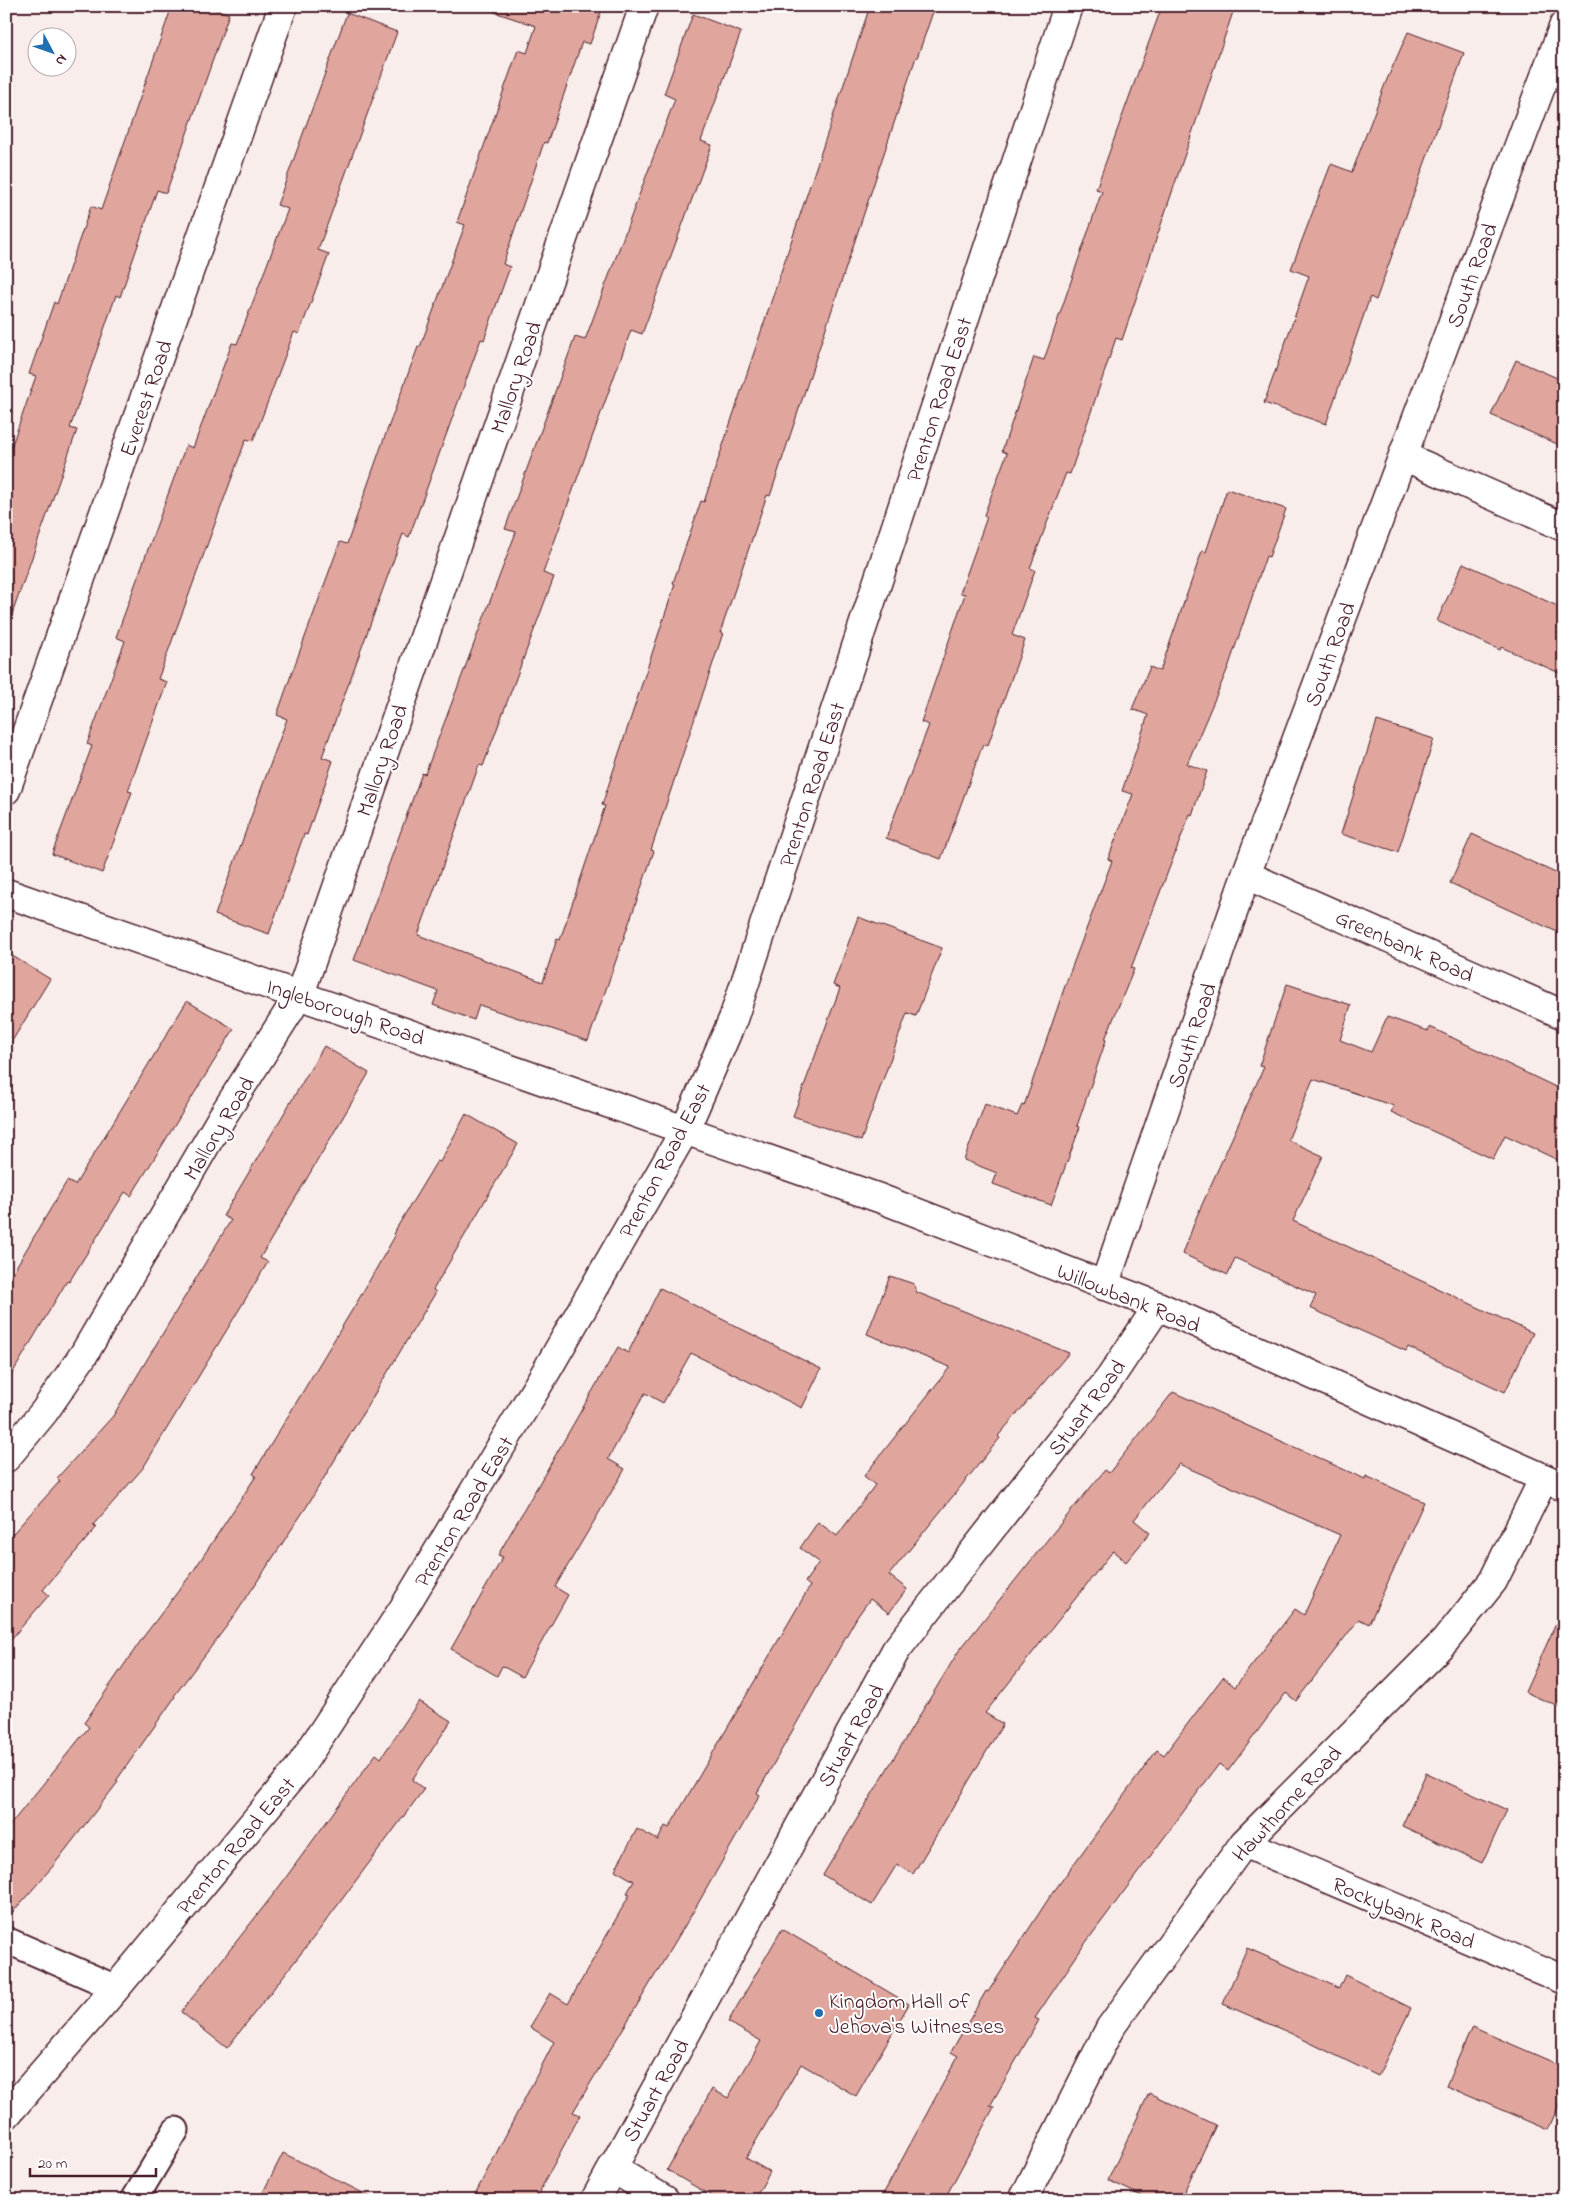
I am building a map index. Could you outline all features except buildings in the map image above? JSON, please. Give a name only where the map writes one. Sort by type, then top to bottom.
[{"type":"street","name":"Everest Road","points":[[6,790],[283,6]]},
{"type":"street","name":"Mallory Road","points":[[6,1458],[44,1412],[84,1354],[222,1118],[300,994],[644,6]]},
{"type":"street","name":"Prenton Road East","points":[[6,2115],[116,1988],[299,1768],[405,1606],[547,1370],[685,1130],[733,1018],[1068,6]]},
{"type":"street","name":"South Road","points":[[1104,1286],[1246,875],[1564,26]]},
{"type":"street","points":[[1403,456],[1564,527]]},
{"type":"street","name":"Greenbank Road","points":[[1246,875],[1564,1015]]},
{"type":"street","name":"Ingleborough Road","points":[[6,893],[300,994],[685,1130]]},
{"type":"street","name":"Willowbank Road","points":[[685,1130],[879,1198],[1158,1306],[1554,1483]]},
{"type":"street","name":"Stuart Road","points":[[595,2200],[896,1650],[1110,1378],[1158,1306]]},
{"type":"street","name":"Hawthorne Road","points":[[1023,2200],[1110,2028],[1244,1843],[1445,1641],[1493,1581],[1554,1483]]},
{"type":"street","name":"Rockybank Road","points":[[1244,1843],[1564,1980]]},
{"type":"street","points":[[612,2168],[665,2200]]},
{"type":"lane","points":[[6,1940],[116,1988]]},
{"type":"lane","points":[[134,2200],[176,2130]]},
{"type":"place","name":"Kingdom Hall of Jehova's Witnesses","points":[[819,2013]]}]
